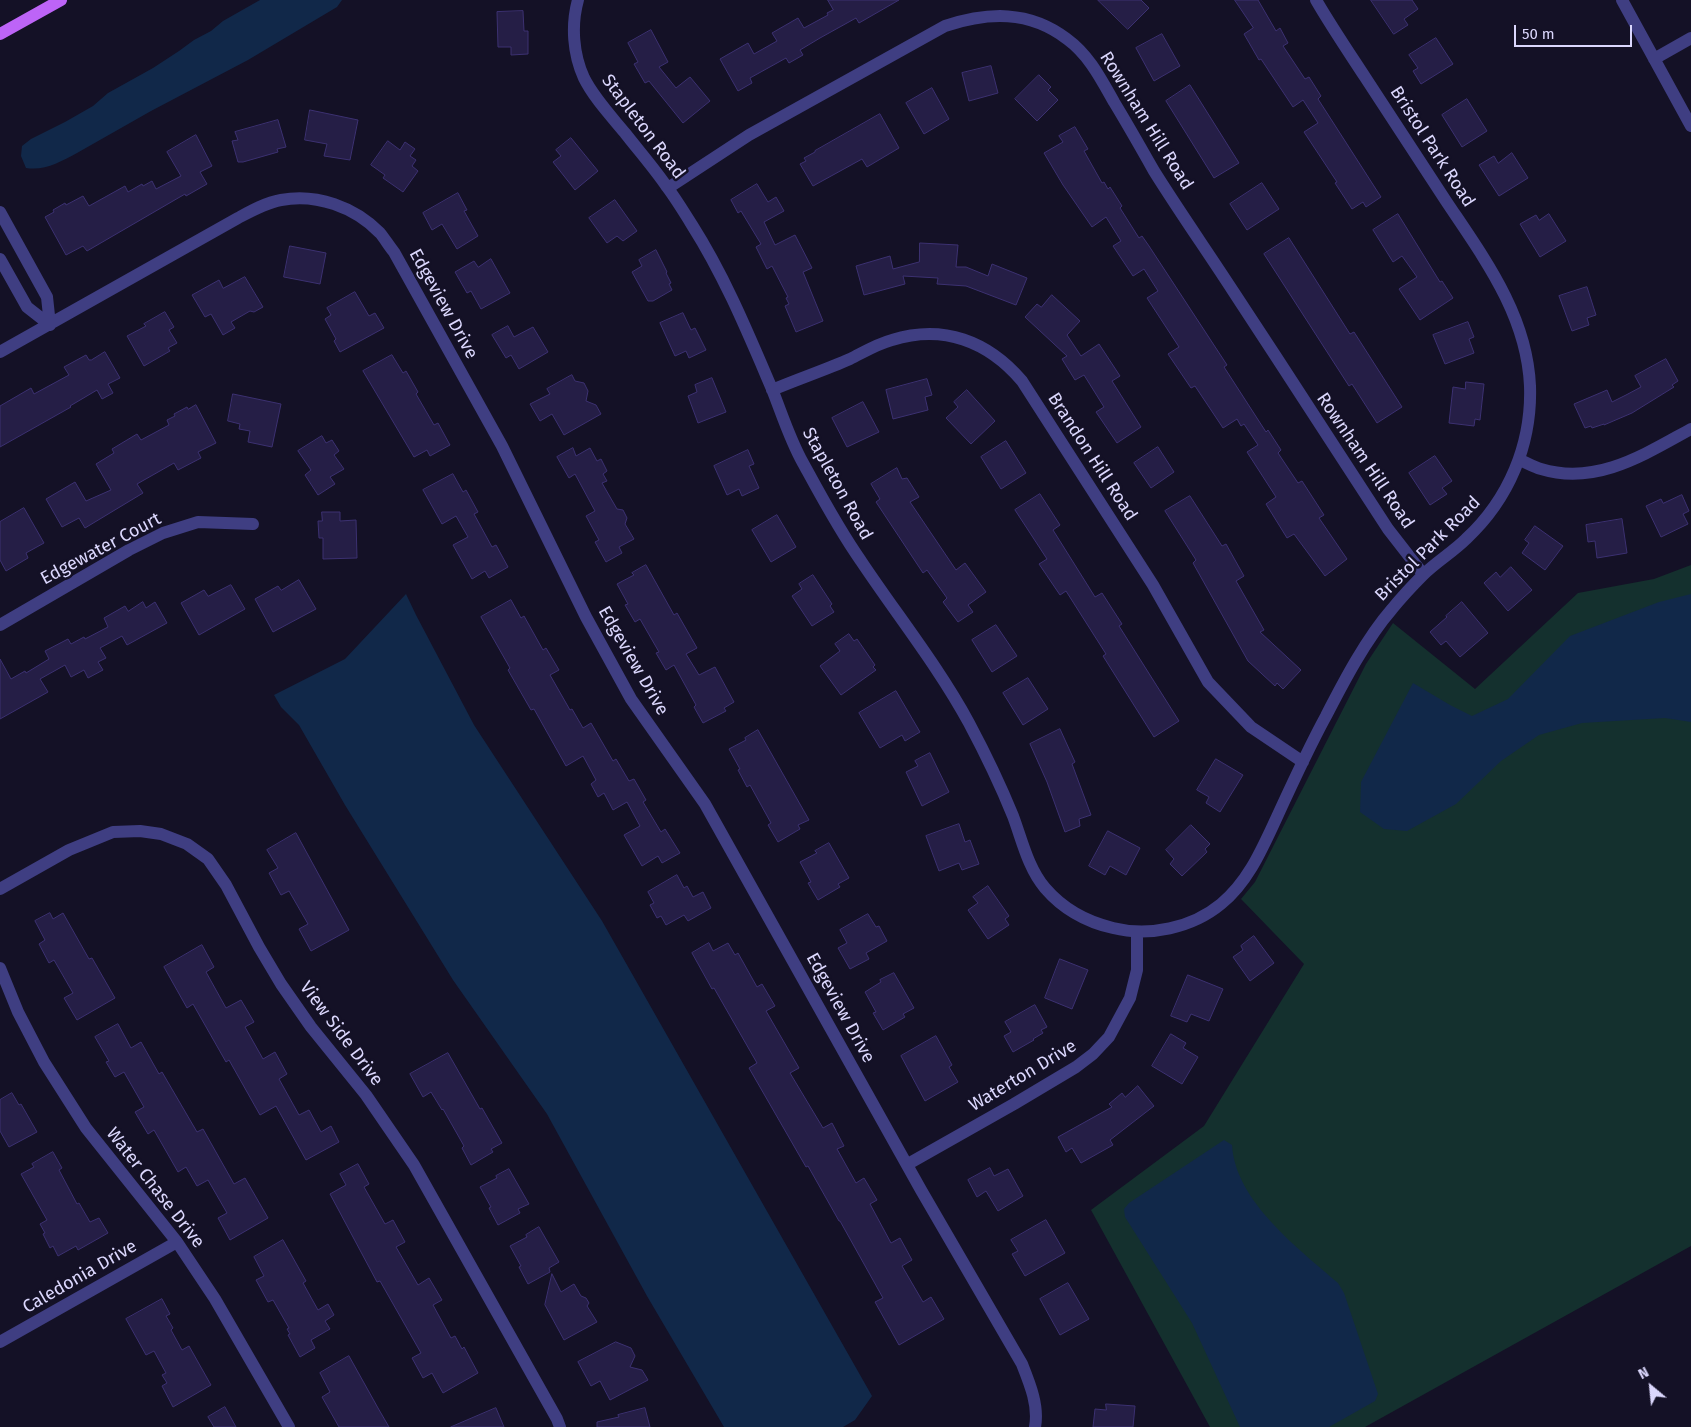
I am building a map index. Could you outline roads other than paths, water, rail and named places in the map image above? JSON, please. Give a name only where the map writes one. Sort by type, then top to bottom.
[{"type":"main road","points":[[0,34],[61,0]]},
{"type":"street","name":"Stapleton Road","points":[[578,0],[574,14],[574,36],[577,56],[584,78],[602,105],[668,188],[702,240],[742,319],[799,456],[846,540],[925,653],[968,721],[1005,798],[1025,851],[1038,877],[1047,890],[1070,911],[1110,928],[1137,932]]},
{"type":"street","name":"Bristol Park Road","points":[[1137,932],[1166,929],[1202,916],[1218,906],[1236,889],[1266,844],[1325,717],[1372,635],[1390,611],[1423,574],[1461,544],[1480,526],[1501,496],[1520,460],[1529,414],[1530,388],[1523,338],[1517,320],[1499,284],[1316,0]]},
{"type":"street","points":[[1622,0],[1691,126]]},
{"type":"street","name":"Rownham Hill Road","points":[[668,188],[749,135],[945,26],[966,19],[993,15],[1016,16],[1053,30],[1081,51],[1095,69],[1155,171],[1382,520],[1423,574]]},
{"type":"street","points":[[1654,59],[1691,38]]},
{"type":"street","name":"Edgeview Drive","points":[[50,325],[238,218],[259,207],[280,200],[302,198],[338,205],[363,218],[381,233],[394,252],[502,446],[586,617],[631,699],[705,804],[921,1190],[1022,1364],[1030,1384],[1034,1402],[1035,1427]]},
{"type":"street","points":[[0,212],[47,297],[50,325]]},
{"type":"street","points":[[0,259],[27,307],[50,325]]},
{"type":"street","points":[[0,352],[50,325]]},
{"type":"street","name":"Brandon Hill Road","points":[[772,390],[850,359],[879,344],[914,335],[930,333],[960,338],[981,347],[1000,359],[1022,380],[1153,585],[1208,682],[1251,727],[1303,762]]},
{"type":"street","points":[[1520,460],[1552,472],[1596,473],[1633,461],[1691,429]]},
{"type":"street","name":"Edgewater Court","points":[[0,625],[163,533],[198,522],[253,524]]},
{"type":"street","name":"View Side Drive","points":[[0,889],[69,850],[113,832],[140,831],[161,834],[187,844],[208,859],[226,885],[259,947],[282,984],[311,1027],[366,1095],[414,1165],[560,1427]]},
{"type":"street","name":"Waterton Drive","points":[[908,1164],[1029,1095],[1076,1067],[1093,1054],[1109,1037],[1130,998],[1136,970],[1137,932]]},
{"type":"street","name":"Water Chase Drive","points":[[0,968],[18,1012],[44,1062],[86,1128],[177,1242],[215,1298],[289,1427]]},
{"type":"street","name":"Caledonia Drive","points":[[0,1342],[177,1242]]},
{"type":"water","points":[[260,0],[342,0],[337,7],[248,60],[71,156],[46,167],[26,168],[21,156],[22,146],[31,139],[93,106],[108,93],[153,68],[194,40],[211,31],[223,21]]},
{"type":"water","points":[[406,594],[474,725],[602,921],[872,1396],[855,1420],[843,1427],[724,1427],[647,1296],[547,1114],[453,980],[345,805],[299,725],[281,707],[274,695],[345,659]]},
{"type":"water","points":[[1691,594],[1691,722],[1665,718],[1582,723],[1539,735],[1501,761],[1456,804],[1407,831],[1384,829],[1360,812],[1361,782],[1413,683],[1472,716],[1508,699],[1570,636],[1659,602]]},
{"type":"water","points":[[1224,1140],[1232,1145],[1236,1166],[1244,1185],[1257,1204],[1288,1239],[1338,1283],[1344,1293],[1378,1394],[1375,1401],[1329,1427],[1240,1427],[1192,1323],[1125,1217],[1124,1209],[1129,1203]]}]
